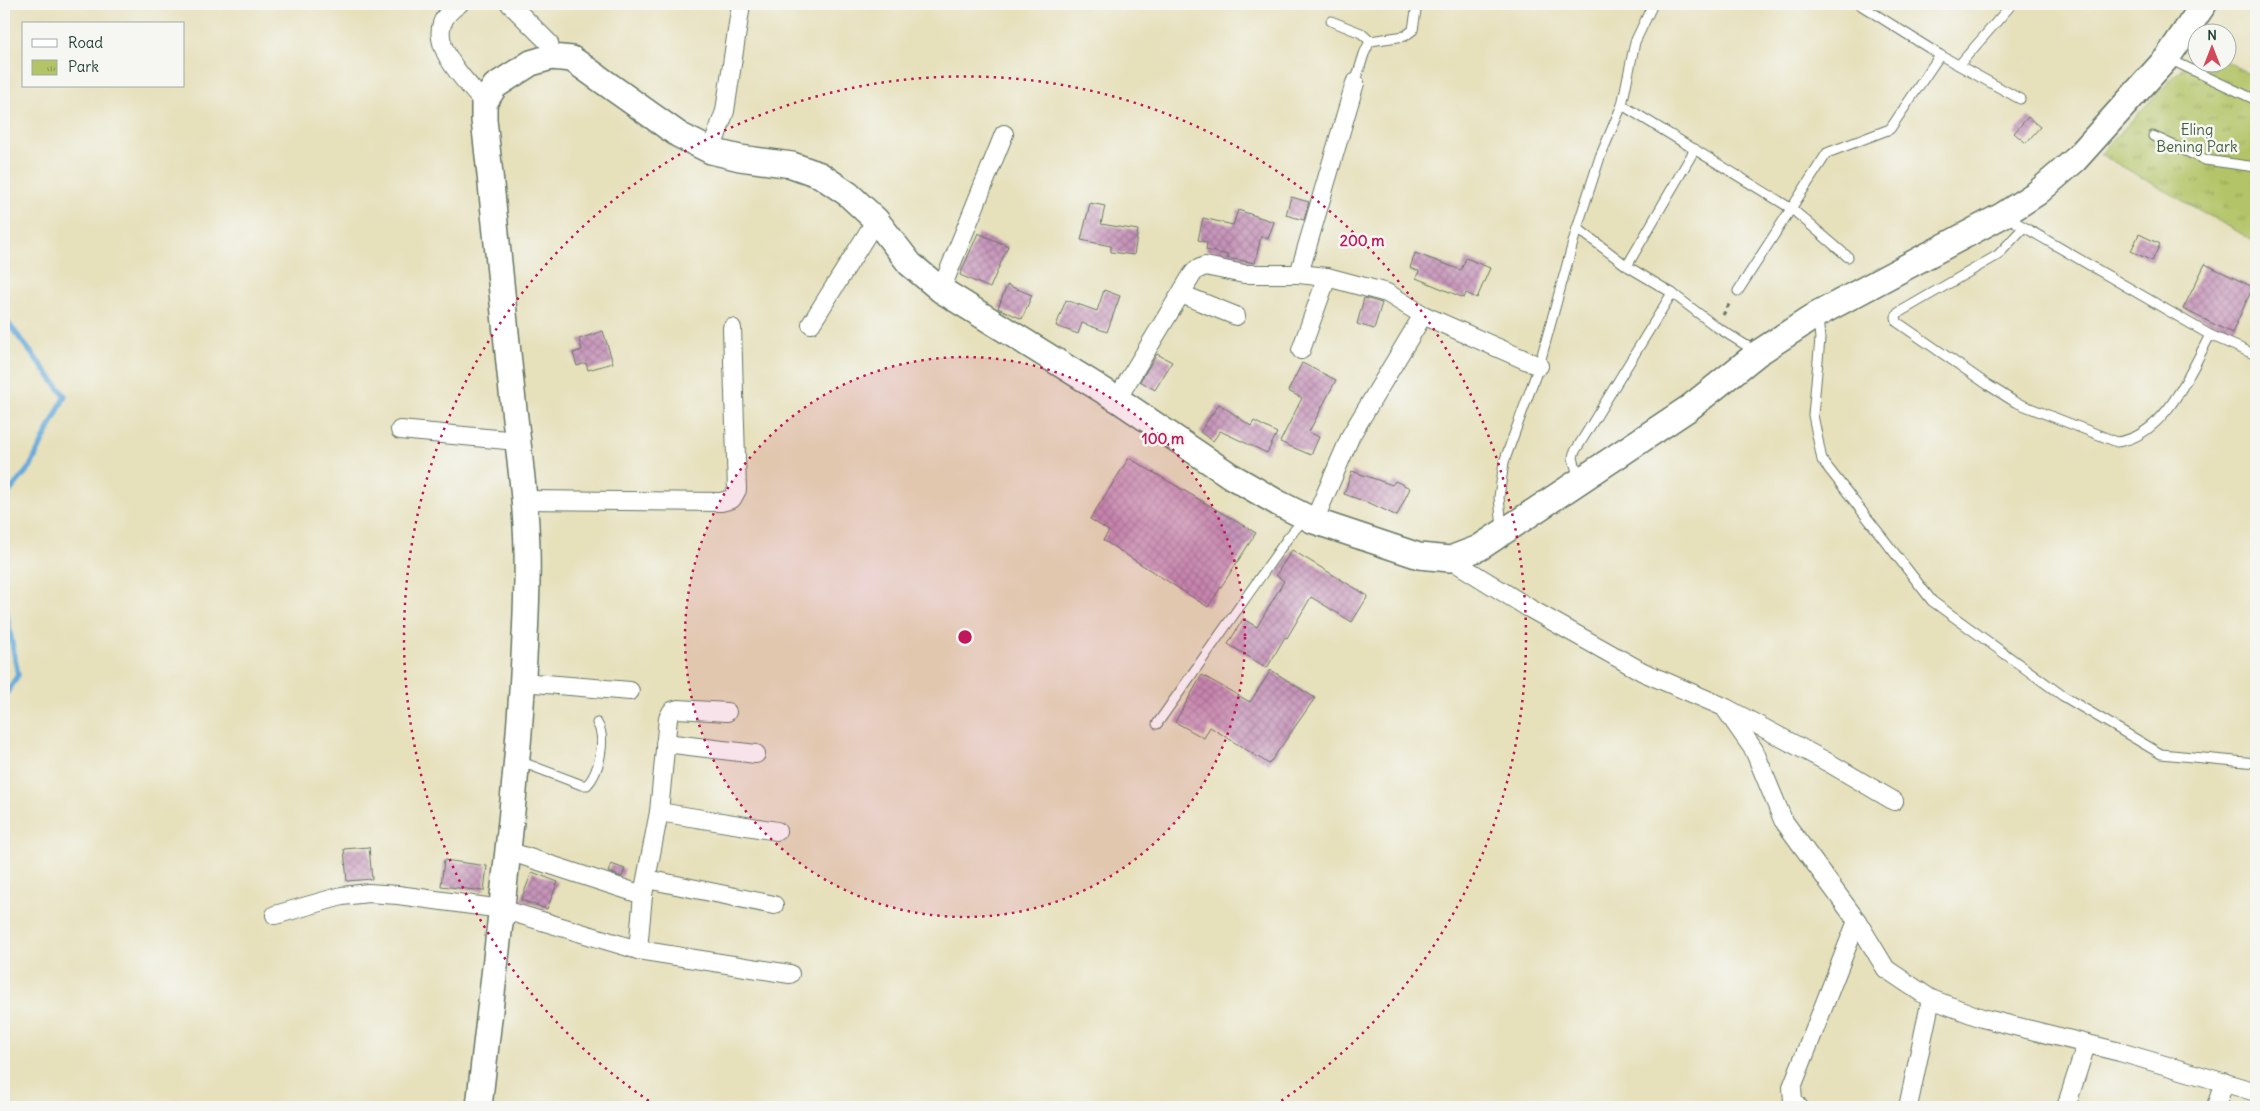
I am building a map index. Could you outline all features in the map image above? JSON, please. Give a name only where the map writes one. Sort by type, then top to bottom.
[{"type":"street","points":[[459,4],[448,11],[440,25],[439,35],[450,61],[484,103],[517,441],[525,500],[527,580],[522,682],[508,852],[479,1107]]},
{"type":"street","points":[[510,4],[549,43],[551,57]]},
{"type":"street","points":[[711,151],[725,111],[741,4]]},
{"type":"street","points":[[1450,559],[1479,548],[1689,408],[1758,353],[1818,314],[2014,221],[2037,192],[2075,160],[2167,58],[2204,4]]},
{"type":"street","points":[[484,103],[495,86],[531,63],[551,57],[572,60],[679,135],[711,151],[740,158],[792,165],[820,176],[848,194],[876,220],[910,264],[941,290],[1117,399],[1231,476],[1310,519],[1419,556],[1450,559],[1529,608],[1644,672],[1724,707],[1894,801]]},
{"type":"street","points":[[1299,274],[1355,83]]},
{"type":"street","points":[[941,290],[1004,134]]},
{"type":"street","points":[[811,324],[876,220]]},
{"type":"street","points":[[1117,399],[1180,294],[1196,270],[1205,266],[1244,274],[1299,274],[1327,278],[1387,293],[1423,315],[1539,366]]},
{"type":"street","points":[[1301,350],[1327,278]]},
{"type":"street","points":[[1180,294],[1236,316]]},
{"type":"street","points":[[1310,519],[1352,435],[1423,315]]},
{"type":"street","points":[[525,500],[721,502],[732,499],[736,490],[732,328]]},
{"type":"street","points":[[400,430],[517,441]]},
{"type":"street","points":[[522,682],[630,690]]},
{"type":"street","points":[[1724,707],[1754,750],[1783,820],[1856,921],[1886,969],[1930,999],[1982,1018],[2120,1052],[2256,1092]]},
{"type":"street","points":[[638,950],[645,887],[659,812],[668,718],[672,711],[678,708],[727,712]]},
{"type":"street","points":[[665,743],[756,754]]},
{"type":"street","points":[[659,812],[777,831]]},
{"type":"street","points":[[508,852],[645,887],[774,905]]},
{"type":"street","points":[[275,915],[342,896],[368,893],[398,895],[502,909],[638,950],[790,974]]},
{"type":"street","points":[[1799,1107],[1793,1101],[1792,1088],[1856,921]]},
{"type":"street","points":[[1908,1107],[1930,999]]},
{"type":"street","points":[[2066,1107],[2086,1045]]},
{"type":"street","points":[[2216,1107],[2224,1082]]},
{"type":"lane","points":[[1370,42],[1405,36],[1413,30],[1417,4]]},
{"type":"lane","points":[[1503,532],[1499,497],[1504,462],[1539,366],[1577,228],[1600,157],[1622,105],[1635,42],[1653,4]]},
{"type":"lane","points":[[1859,4],[1940,54],[2020,99]]},
{"type":"lane","points":[[1959,65],[2012,4]]},
{"type":"lane","points":[[1331,21],[1361,33],[1370,42]]},
{"type":"lane","points":[[1355,83],[1364,54],[1370,42]]},
{"type":"lane","points":[[1738,291],[1827,153],[1890,129],[1940,54]]},
{"type":"lane","points":[[2167,58],[2256,100]]},
{"type":"lane","points":[[1622,105],[1792,209],[1848,257]]},
{"type":"lane","points":[[2154,136],[2205,160],[2256,167]]},
{"type":"lane","points":[[1627,266],[1695,149]]},
{"type":"lane","points":[[2210,335],[2176,401],[2146,430],[2130,440],[2117,442],[2015,402],[1897,322],[1896,317],[1898,313],[1998,254],[2014,221],[2210,335],[2256,354]]},
{"type":"lane","points":[[1577,228],[1627,266],[1672,293],[1715,326],[1758,353]]},
{"type":"lane","points":[[1580,480],[1573,458],[1574,453],[1672,293]]},
{"type":"lane","points":[[1818,314],[1820,339],[1812,414],[1822,460],[1932,601],[2063,696],[2161,754],[2256,763]]},
{"type":"lane","points":[[1157,724],[1287,540],[1310,519]]},
{"type":"lane","points":[[516,760],[582,785],[587,785],[593,779],[599,762],[602,730],[598,723]]},
{"type":"path","points":[[1715,326],[1738,291]]},
{"type":"green space","name":"Eling Bening Park","points":[[2188,61],[2188,72],[2238,72],[2238,68],[2256,78],[2256,242],[2100,154]]},
{"type":"building","points":[[2028,117],[2040,127],[2026,143],[2014,133]]},
{"type":"building","points":[[1291,197],[1309,202],[1304,220],[1286,215]]},
{"type":"building","points":[[1090,203],[1105,206],[1101,224],[1138,230],[1134,255],[1111,252],[1111,246],[1081,240]]},
{"type":"building","points":[[1238,210],[1274,222],[1268,239],[1261,236],[1255,263],[1227,258],[1228,255],[1206,250],[1207,242],[1198,240],[1203,218],[1233,225]]},
{"type":"building","points":[[978,233],[1008,246],[990,288],[960,275]]},
{"type":"building","points":[[2139,234],[2160,244],[2152,261],[2131,251]]},
{"type":"building","points":[[1415,253],[1461,270],[1466,258],[1490,268],[1477,298],[1466,293],[1464,298],[1416,278],[1419,271],[1410,268]]},
{"type":"building","points":[[2205,264],[2253,287],[2232,333],[2183,309]]},
{"type":"building","points":[[1007,285],[1032,295],[1022,319],[998,308]]},
{"type":"building","points":[[1104,290],[1120,296],[1107,332],[1082,323],[1078,334],[1056,326],[1066,300],[1097,311]]},
{"type":"building","points":[[1364,298],[1382,303],[1374,329],[1357,324]]},
{"type":"building","points":[[603,331],[613,363],[588,370],[586,363],[577,366],[573,353],[582,350],[579,339]]},
{"type":"building","points":[[1157,354],[1172,362],[1155,390],[1140,381]]},
{"type":"building","points":[[1302,363],[1336,380],[1309,432],[1319,437],[1311,455],[1280,442],[1302,398],[1288,391]]},
{"type":"building","points":[[1219,404],[1251,426],[1254,421],[1277,433],[1267,453],[1220,431],[1213,441],[1200,432]]},
{"type":"building","points":[[1129,458],[1256,533],[1208,607],[1103,540],[1109,531],[1090,519]]},
{"type":"building","points":[[1352,471],[1392,485],[1395,481],[1410,488],[1397,516],[1344,494]]},
{"type":"building","points":[[1292,550],[1368,596],[1352,622],[1311,597],[1267,668],[1228,644],[1243,619],[1257,627],[1284,581],[1276,575]]},
{"type":"building","points":[[1271,670],[1315,698],[1269,764],[1210,727],[1204,738],[1175,722],[1202,675],[1250,702]]},
{"type":"building","points":[[369,847],[372,879],[347,881],[344,849]]},
{"type":"building","points":[[444,860],[487,866],[484,891],[441,886]]},
{"type":"building","points":[[611,864],[625,869],[622,877],[608,872]]},
{"type":"building","points":[[532,872],[558,882],[547,909],[521,900]]},
{"type":"waterway","points":[[4,318],[65,396],[30,467],[4,498]]},
{"type":"waterway","points":[[4,600],[18,675],[4,697]]}]
